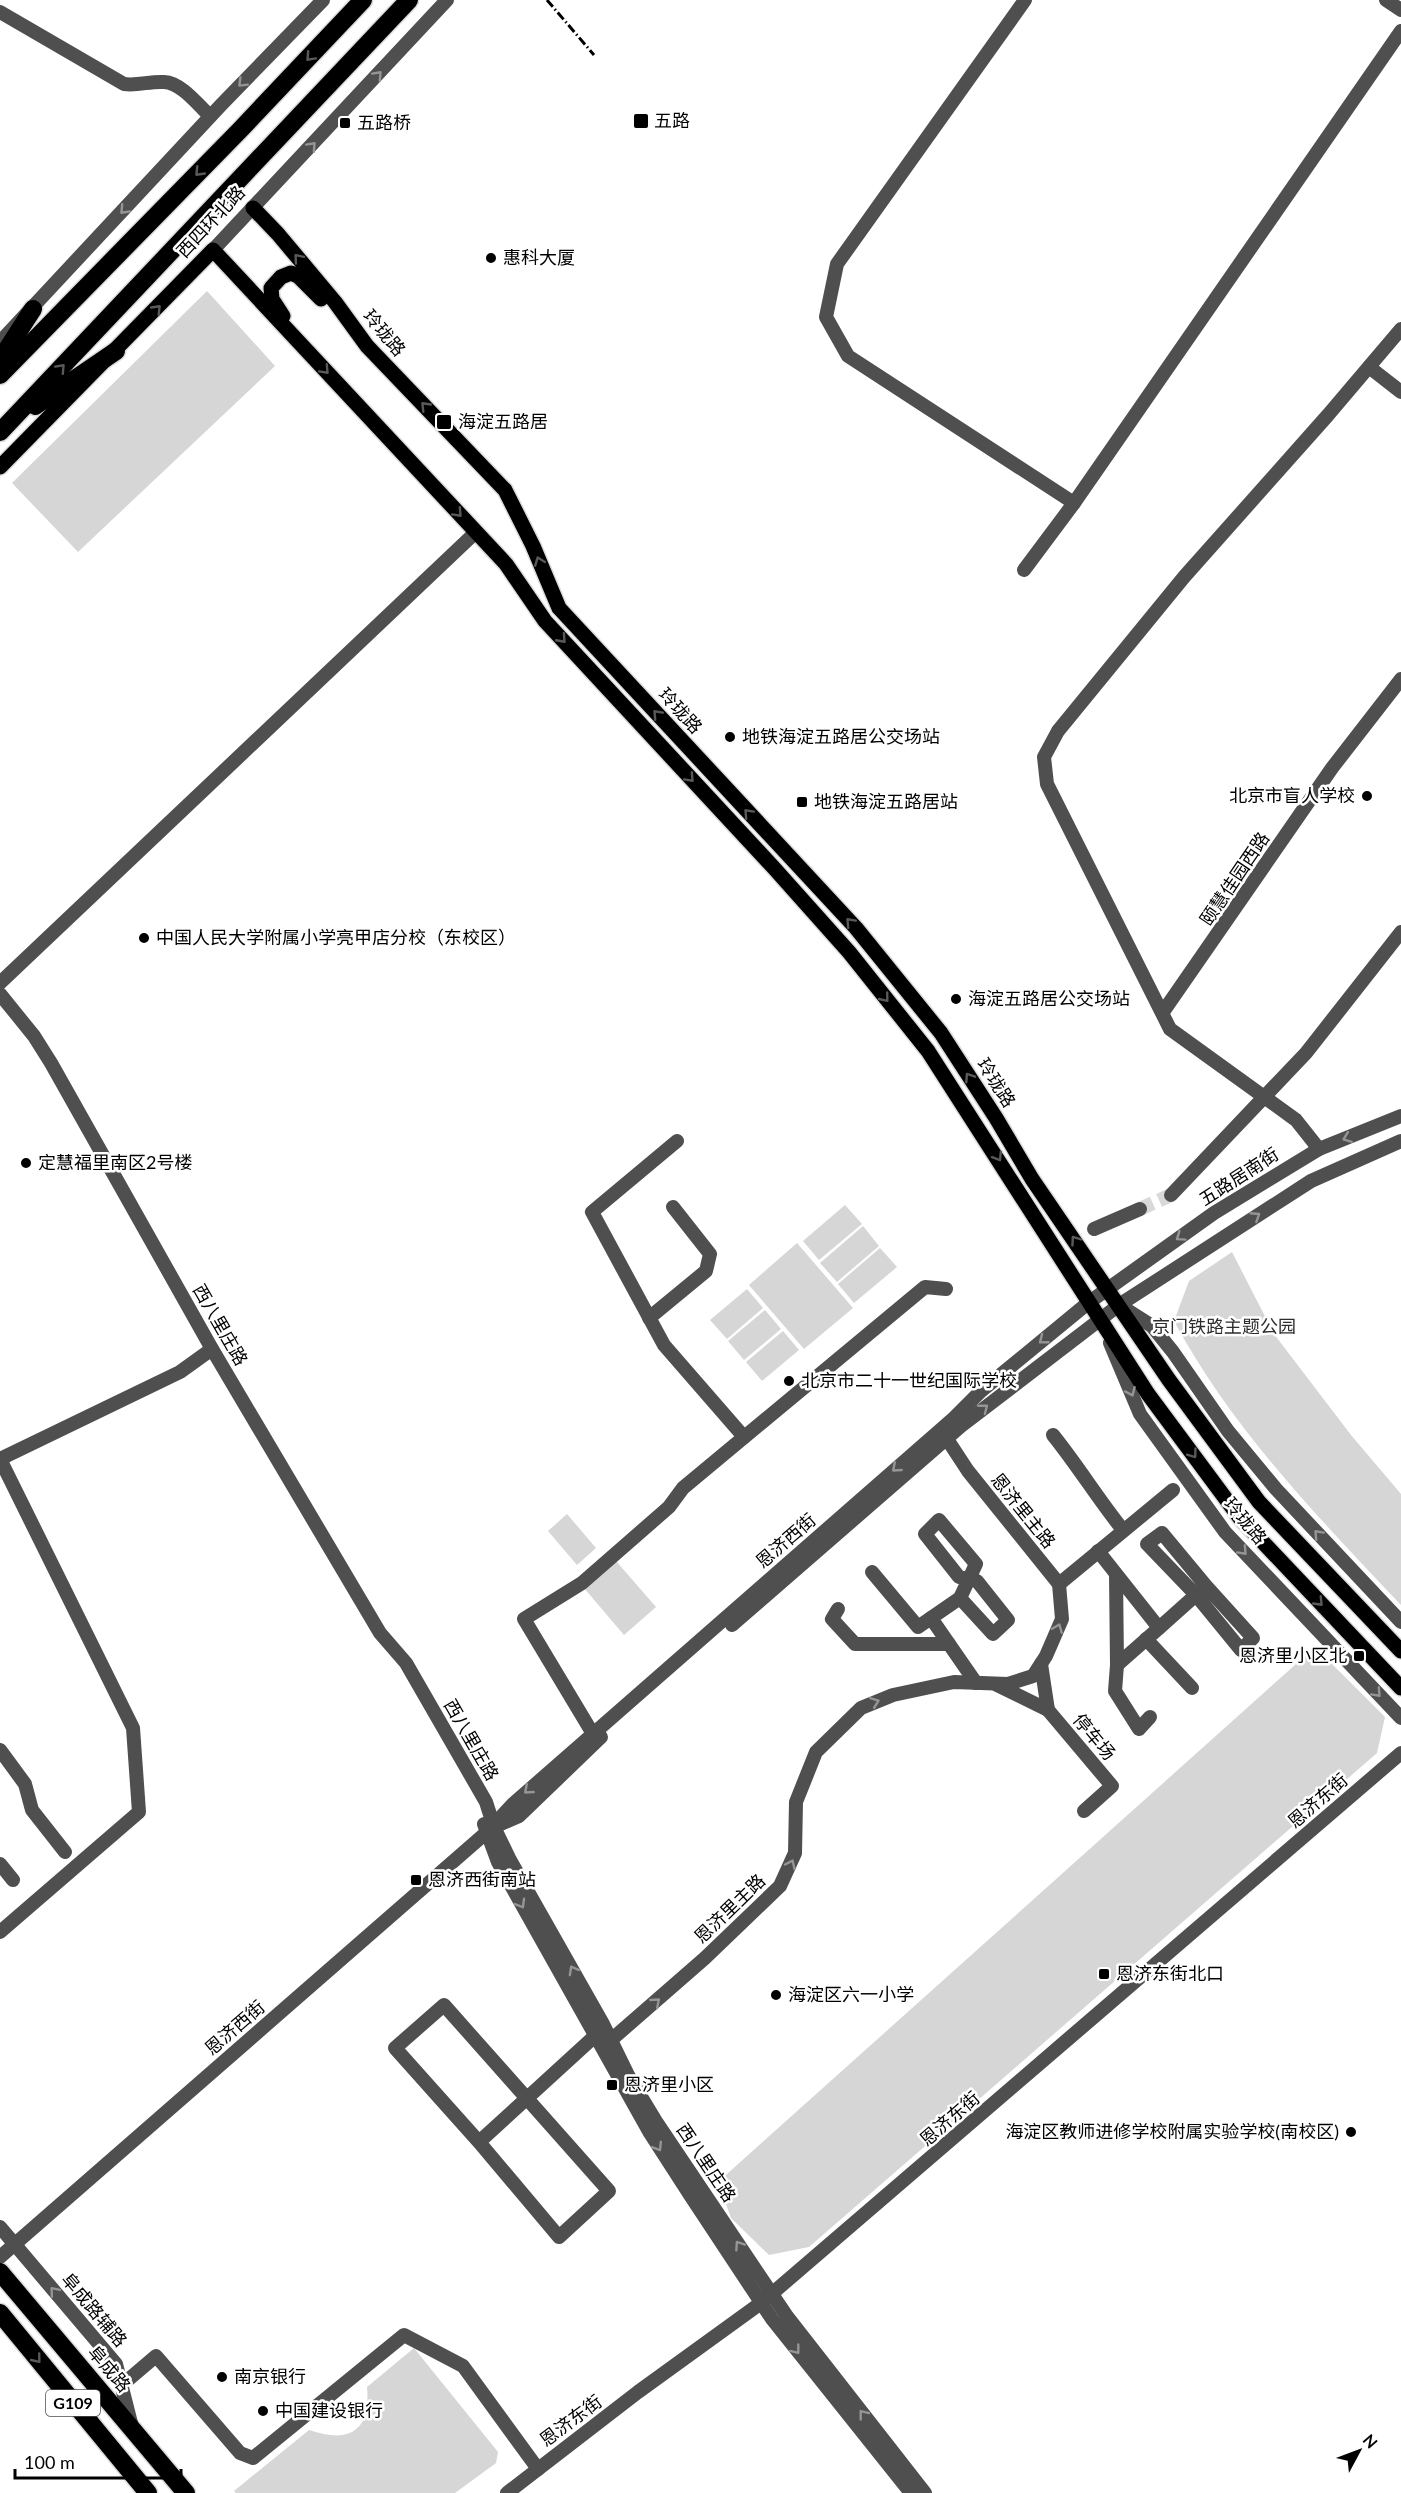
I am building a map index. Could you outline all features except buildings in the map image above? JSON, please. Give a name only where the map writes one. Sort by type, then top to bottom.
[{"type":"highway","points":[[0,375],[240,130],[363,0]]},
{"type":"highway","name":"西四环北路","points":[[3,429],[409,0]]},
{"type":"highway","points":[[0,360],[33,309]]},
{"type":"highway","points":[[3,429],[116,351]]},
{"type":"highway","name":"阜成路","points":[[0,2272],[186,2493]]},
{"type":"highway","name":"G109","points":[[0,2313],[148,2493]]},
{"type":"main road","name":"玲珑路","points":[[253,208],[279,234],[328,293],[367,346],[505,490],[560,608],[856,928],[941,1034],[996,1118],[1032,1179],[1169,1380],[1259,1502],[1401,1651]]},
{"type":"main road","name":"玲珑路","points":[[213,250],[506,564],[544,621],[849,952],[928,1051],[985,1136],[1088,1303],[1148,1394],[1240,1518],[1401,1688]]},
{"type":"main road","name":"西四环北路","points":[[0,467],[213,250]]},
{"type":"main road","points":[[299,342],[273,299],[272,288],[281,277],[291,273],[298,276],[367,346]]},
{"type":"street","points":[[0,342],[210,116],[323,0]]},
{"type":"street","name":"西四环北路","points":[[213,250],[447,0]]},
{"type":"street","points":[[1025,0],[837,264],[826,317],[848,356],[1074,503]]},
{"type":"street","points":[[1386,0],[1401,10]]},
{"type":"street","points":[[0,12],[124,84],[136,86],[163,82],[176,85],[210,116]]},
{"type":"street","points":[[1024,570],[1074,503],[1401,31]]},
{"type":"street","points":[[1319,1149],[1296,1120],[1170,1029],[1047,784],[1044,757],[1058,731],[1184,577],[1401,329]]},
{"type":"street","points":[[1369,367],[1401,392]]},
{"type":"street","points":[[0,983],[476,532]]},
{"type":"street","name":"颐慧佳园西路","points":[[1163,1012],[1332,768],[1401,679]]},
{"type":"street","points":[[1171,1195],[1305,1053],[1401,932]]},
{"type":"street","name":"西八里庄路","points":[[0,994],[34,1036],[51,1063],[210,1352]]},
{"type":"street","name":"西八里庄路","points":[[0,1005],[26,1039],[58,1089],[210,1352],[380,1633],[406,1663],[486,1802],[498,1862],[650,2133],[766,2298],[925,2493]]},
{"type":"street","name":"五路居南街","points":[[1107,1289],[1214,1213],[1319,1149],[1401,1116]]},
{"type":"street","points":[[677,1141],[592,1212],[664,1345],[744,1437]]},
{"type":"street","points":[[1119,1305],[1311,1181],[1401,1141]]},
{"type":"street","points":[[650,1318],[705,1271],[710,1254],[673,1207]]},
{"type":"street","points":[[1094,1229],[1140,1209]]},
{"type":"street","points":[[595,1738],[524,1619],[582,1583],[669,1507],[682,1488],[925,1287],[946,1289]]},
{"type":"street","name":"恩济西街","points":[[0,2257],[490,1830],[519,1816],[595,1738],[954,1418],[981,1391],[1107,1289]]},
{"type":"street","name":"恩济西街","points":[[595,1738],[946,1439],[1119,1305]]},
{"type":"street","name":"玲珑路","points":[[1119,1305],[1152,1326],[1228,1431],[1276,1489],[1401,1622]]},
{"type":"street","name":"玲珑路","points":[[1099,1320],[1140,1414],[1225,1532],[1401,1718]]},
{"type":"street","points":[[0,1932],[139,1812],[133,1728],[0,1459],[180,1372],[210,1352]]},
{"type":"street","points":[[1053,1435],[1123,1530]]},
{"type":"street","name":"恩济里主路","points":[[611,2040],[705,1958],[780,1886],[795,1853],[796,1802],[816,1752],[861,1708],[893,1695],[954,1682],[1008,1684],[1033,1676],[1041,1664],[1062,1619],[1059,1584],[968,1471],[946,1439]]},
{"type":"street","points":[[1059,1584],[1173,1490]]},
{"type":"street","points":[[1098,1551],[1160,1628]]},
{"type":"street","points":[[872,1572],[918,1627],[960,1598],[969,1579],[977,1581],[1008,1620],[993,1634],[960,1598]]},
{"type":"street","points":[[1116,1574],[1115,1691],[1139,1729],[1150,1717]]},
{"type":"street","points":[[1117,1665],[1201,1590]]},
{"type":"street","points":[[838,1609],[832,1619],[855,1644],[949,1644]]},
{"type":"street","points":[[931,1618],[976,1683]]},
{"type":"street","points":[[1146,1639],[1192,1688]]},
{"type":"street","points":[[1041,1664],[1048,1710]]},
{"type":"street","points":[[992,1683],[1048,1710]]},
{"type":"street","name":"停车场","points":[[1048,1710],[1112,1786],[1084,1811]]},
{"type":"street","points":[[0,1750],[26,1784],[32,1809],[65,1852]]},
{"type":"street","name":"恩济东街","points":[[507,2493],[766,2298],[869,2212],[1401,1753]]},
{"type":"street","name":"西八里庄路","points":[[490,1830],[611,2040],[628,2075],[766,2298],[778,2327],[911,2493]]},
{"type":"street","points":[[0,1863],[13,1880]]},
{"type":"street","points":[[444,2005],[609,2192],[559,2237],[479,2142],[395,2048],[444,2005]]},
{"type":"street","points":[[479,2142],[596,2035]]},
{"type":"street","name":"阜成路辅路","points":[[0,2227],[116,2364],[133,2430]]},
{"type":"street","points":[[129,2379],[156,2356],[240,2453],[253,2458],[404,2335],[463,2366],[538,2469]]},
{"type":"green space","points":[[207,291],[275,366],[78,552],[12,483]]},
{"type":"green space","points":[[845,1205],[862,1224],[819,1260],[803,1241]]},
{"type":"green space","points":[[863,1226],[879,1246],[837,1282],[820,1263]]},
{"type":"green space","points":[[797,1243],[853,1308],[804,1349],[749,1285]]},
{"type":"green space","points":[[880,1248],[897,1267],[854,1303],[838,1284]]},
{"type":"green space","name":"京门铁路主题公园","points":[[1232,1252],[1274,1334],[1351,1435],[1401,1494],[1401,1605],[1308,1505],[1249,1435],[1197,1361],[1174,1321],[1189,1281]]},
{"type":"green space","points":[[747,1289],[763,1308],[727,1339],[710,1320]]},
{"type":"green space","points":[[765,1310],[781,1329],[744,1360],[728,1341]]},
{"type":"green space","points":[[783,1331],[799,1350],[762,1381],[746,1362]]},
{"type":"green space","points":[[567,1514],[596,1548],[577,1565],[548,1531]]},
{"type":"green space","points":[[616,1561],[656,1607],[624,1635],[584,1588]]},
{"type":"green space","points":[[1315,1647],[1385,1717],[1377,1753],[809,2247],[769,2255],[731,2218],[718,2182]]},
{"type":"green space","points":[[414,2348],[498,2452],[496,2463],[455,2493],[236,2493],[234,2491],[309,2430],[336,2435],[355,2430],[361,2424],[365,2414],[367,2387]]},
{"type":"tunnel","points":[[1140,1209],[1171,1195]]},
{"type":"railway","points":[[547,0],[594,55]]},
{"type":"place","name":"五路","points":[[641,121]]},
{"type":"place","name":"五路桥","points":[[345,123]]},
{"type":"place","name":"惠科大厦","points":[[491,258]]},
{"type":"place","name":"海淀五路居","points":[[444,422]]},
{"type":"place","name":"地铁海淀五路居公交场站","points":[[730,737]]},
{"type":"place","name":"北京市盲人学校","points":[[1367,796]]},
{"type":"place","name":"地铁海淀五路居站","points":[[802,802]]},
{"type":"place","name":"中国人民大学附属小学亮甲店分校（东校区）","points":[[144,938]]},
{"type":"place","name":"海淀五路居公交场站","points":[[956,999]]},
{"type":"place","name":"定慧福里南区2号楼","points":[[26,1163]]},
{"type":"place","name":"北京市二十一世纪国际学校","points":[[789,1381]]},
{"type":"place","name":"恩济里小区北","points":[[1359,1656]]},
{"type":"place","name":"恩济西街南站","points":[[416,1880]]},
{"type":"place","name":"恩济东街北口","points":[[1104,1974]]},
{"type":"place","name":"海淀区六一小学","points":[[776,1995]]},
{"type":"place","name":"恩济里小区","points":[[612,2085]]},
{"type":"place","name":"海淀区教师进修学校附属实验学校(南校区)","points":[[1351,2132]]},
{"type":"place","name":"南京银行","points":[[222,2377]]},
{"type":"place","name":"中国建设银行","points":[[263,2411]]}]
